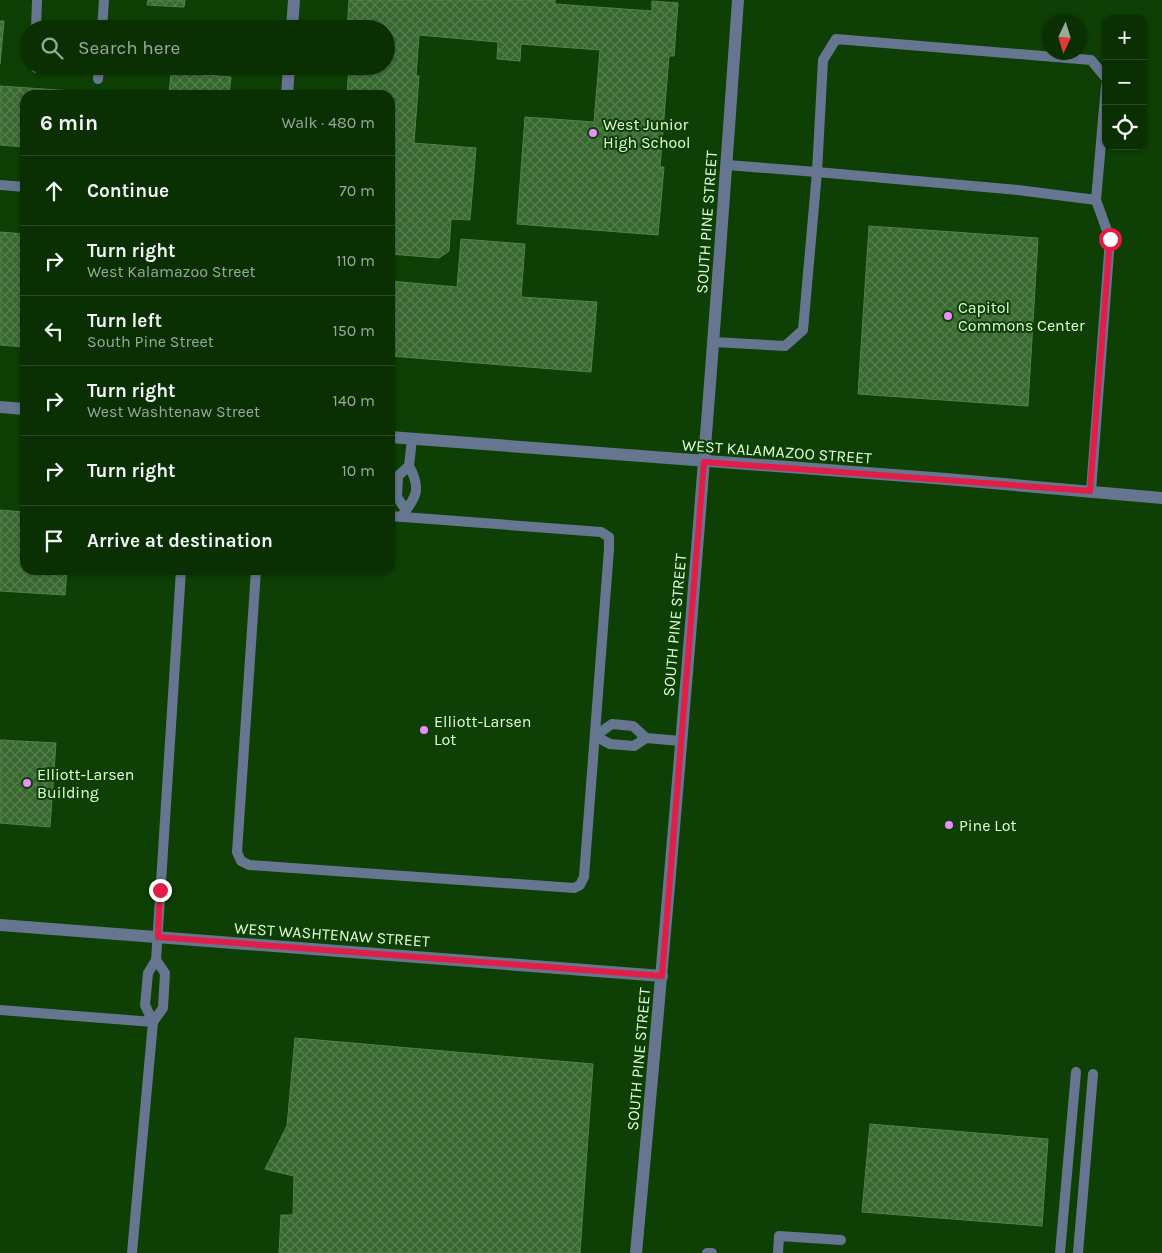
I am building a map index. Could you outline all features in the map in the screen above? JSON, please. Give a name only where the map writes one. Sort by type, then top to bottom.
[{"type":"street","points":[[293,20],[294,0]]},
{"type":"street","name":"SOUTH PINE STREET","points":[[636,1253],[662,976],[704,462],[738,0]]},
{"type":"street","points":[[287,90],[288,75]]},
{"type":"street","points":[[0,406],[20,408]]},
{"type":"street","name":"WEST KALAMAZOO STREET","points":[[395,437],[1162,498]]},
{"type":"street","name":"WEST WASHTENAW STREET","points":[[0,925],[662,976]]},
{"type":"lane","points":[[36,20],[37,0]]},
{"type":"lane","points":[[103,20],[104,0]]},
{"type":"lane","points":[[713,342],[785,346],[803,330],[817,172],[823,60],[836,38],[1091,60],[1102,73]]},
{"type":"lane","points":[[98,75],[98,79]]},
{"type":"lane","points":[[1090,491],[1110,239],[1096,200],[1104,105]]},
{"type":"lane","points":[[727,165],[1018,190],[1096,200]]},
{"type":"lane","points":[[0,185],[20,187]]},
{"type":"lane","points":[[399,515],[415,498],[416,479],[409,466],[412,439]]},
{"type":"lane","points":[[399,515],[397,497],[398,476],[409,466]]},
{"type":"lane","points":[[256,575],[237,852],[240,861],[258,866],[574,888],[580,886],[584,878],[596,736],[609,549],[608,536],[601,532],[399,515]]},
{"type":"lane","points":[[153,1022],[145,1005],[148,973],[156,960],[158,937],[181,575]]},
{"type":"lane","points":[[596,736],[612,724],[633,726],[646,738],[681,741]]},
{"type":"lane","points":[[596,736],[610,744],[634,746],[646,738]]},
{"type":"lane","points":[[132,1253],[153,1022],[163,1008],[165,973],[156,960]]},
{"type":"lane","points":[[0,1010],[153,1022]]},
{"type":"lane","points":[[1060,1253],[1076,1072]]},
{"type":"lane","points":[[1078,1253],[1093,1074]]},
{"type":"lane","points":[[778,1253],[779,1236],[841,1240]]},
{"type":"lane","points":[[707,1253],[712,1253]]},
{"type":"building","points":[[148,0],[185,0],[184,7],[147,5]]},
{"type":"building","name":"West Junior High School","points":[[349,0],[555,0],[555,4],[652,11],[652,1],[678,3],[674,56],[669,56],[660,167],[664,167],[658,235],[517,224],[525,117],[594,122],[600,50],[521,44],[520,61],[497,59],[498,42],[419,35],[416,76],[419,76],[414,143],[476,148],[470,220],[451,219],[449,251],[439,258],[395,254],[395,90],[347,90],[348,75],[395,75],[395,20],[348,20]]},
{"type":"building","points":[[0,21],[4,21],[0,64]]},
{"type":"building","points":[[171,75],[231,77],[230,90],[169,90]]},
{"type":"building","points":[[0,86],[58,90],[20,90],[20,147],[0,145]]},
{"type":"building","name":"Capitol Commons Center","points":[[869,226],[1038,238],[1028,406],[858,394]]},
{"type":"building","points":[[0,232],[20,234],[20,347],[0,345]]},
{"type":"building","points":[[461,239],[525,244],[521,297],[597,302],[591,372],[395,356],[395,281],[457,287]]},
{"type":"building","points":[[0,510],[20,512],[20,575],[67,575],[65,595],[0,591]]},
{"type":"building","name":"Elliott-Larsen Building","points":[[0,740],[56,743],[50,827],[0,823]]},
{"type":"building","points":[[295,1038],[593,1064],[580,1253],[279,1253],[281,1215],[293,1215],[294,1176],[265,1169],[287,1126]]},
{"type":"building","points":[[870,1124],[1048,1139],[1042,1226],[862,1212]]},
{"type":"place","name":"West Junior High School","points":[[593,133]]},
{"type":"place","name":"Capitol Commons Center","points":[[948,316]]},
{"type":"place","name":"Elliott-Larsen Lot","points":[[424,730]]},
{"type":"place","name":"Elliott-Larsen Building","points":[[27,783]]},
{"type":"place","name":"Pine Lot","points":[[949,825]]},
{"type":"route","points":[[160,890],[158,937],[662,976],[704,462],[1090,491],[1110,239]]}]
